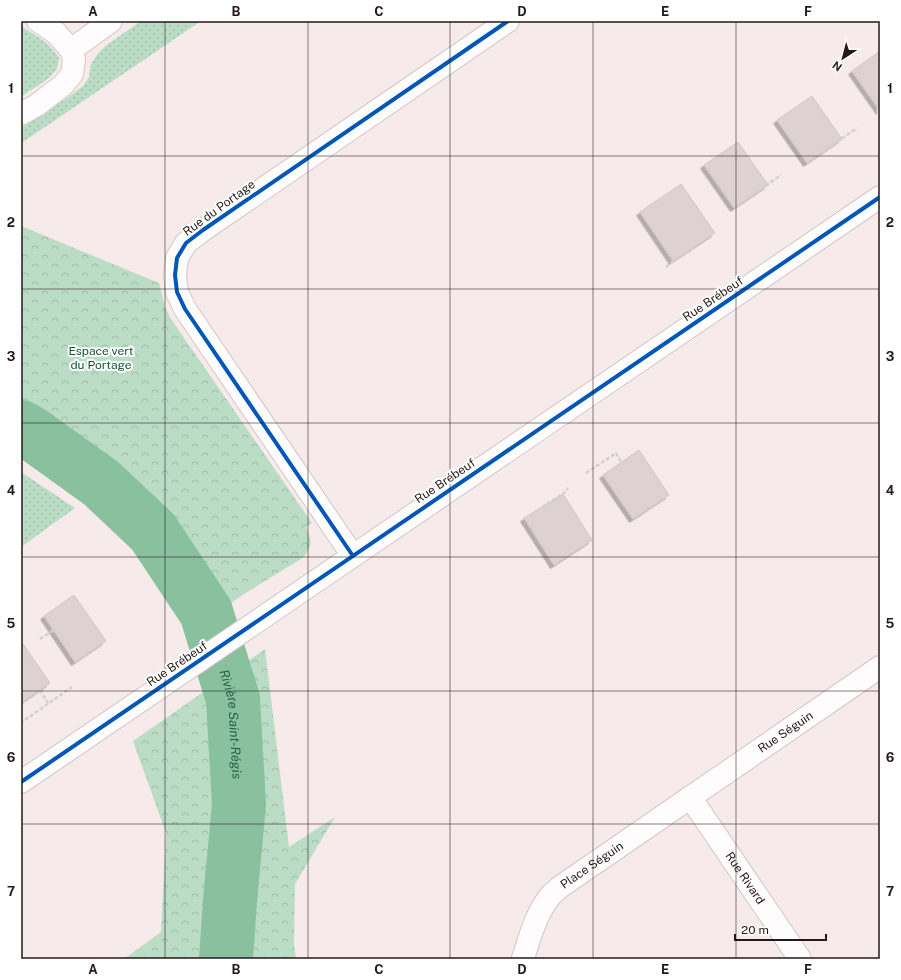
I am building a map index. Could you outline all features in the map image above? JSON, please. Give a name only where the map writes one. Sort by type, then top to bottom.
[{"type":"street","points":[[21,114],[37,105],[63,85],[72,74],[74,59],[71,50],[56,33],[38,21]]},
{"type":"street","points":[[71,50],[111,21]]},
{"type":"street","name":"Rue du Portage","points":[[353,556],[185,309],[177,292],[175,275],[177,258],[186,243],[203,230],[508,21]]},
{"type":"street","name":"Rue Brébeuf","points":[[21,782],[880,197]]},
{"type":"street","name":"Rue Séguin","points":[[690,797],[880,667]]},
{"type":"street","name":"Place Séguin","points":[[523,958],[541,910],[551,896],[560,887],[690,797]]},
{"type":"street","name":"Rue Rivard","points":[[690,797],[800,959]]},
{"type":"path","points":[[822,152],[857,128]]},
{"type":"path","points":[[751,196],[781,175]]},
{"type":"path","points":[[666,267],[693,248]]},
{"type":"path","points":[[586,473],[616,453],[621,462]]},
{"type":"path","points":[[542,507],[563,494],[568,488]]},
{"type":"path","points":[[40,639],[54,630]]},
{"type":"path","points":[[21,720],[22,722],[72,686]]},
{"type":"path","points":[[40,690],[48,704]]},
{"type":"green space","points":[[141,21],[201,21],[23,142],[21,139],[21,128],[83,86],[89,77],[91,64],[98,53],[108,44]]},
{"type":"green space","points":[[21,26],[47,43],[59,58],[57,69],[49,78],[21,97]]},
{"type":"green space","name":"Espace vert du Portage","points":[[21,226],[159,283],[165,307],[171,319],[312,523],[306,527],[311,543],[304,557],[231,603],[163,510],[114,466],[69,433],[21,403]]},
{"type":"green space","points":[[21,472],[75,508],[21,547]]},
{"type":"green space","points":[[265,649],[289,847],[335,817],[295,884],[294,944],[296,959],[124,959],[161,932],[166,833],[133,741]]},
{"type":"building","points":[[880,51],[880,111],[852,71]]},
{"type":"building","points":[[812,96],[842,139],[807,163],[777,120]]},
{"type":"building","points":[[738,142],[768,185],[734,208],[704,165]]},
{"type":"building","points":[[681,184],[715,233],[673,261],[640,212]]},
{"type":"building","points":[[639,450],[669,495],[633,519],[603,475]]},
{"type":"building","points":[[563,494],[592,540],[554,565],[524,518]]},
{"type":"building","points":[[74,595],[106,641],[75,662],[44,616]]},
{"type":"building","points":[[21,641],[50,683],[21,703]]},
{"type":"waterway","name":"Rivière Saint-Régis","points":[[21,427],[101,483],[153,532],[206,612],[233,699],[239,805],[226,959]]},
{"type":"cycle path","points":[[353,556],[185,309],[177,292],[175,275],[177,258],[186,243],[203,230],[508,21]]},
{"type":"cycle path","points":[[21,782],[880,197]]}]
